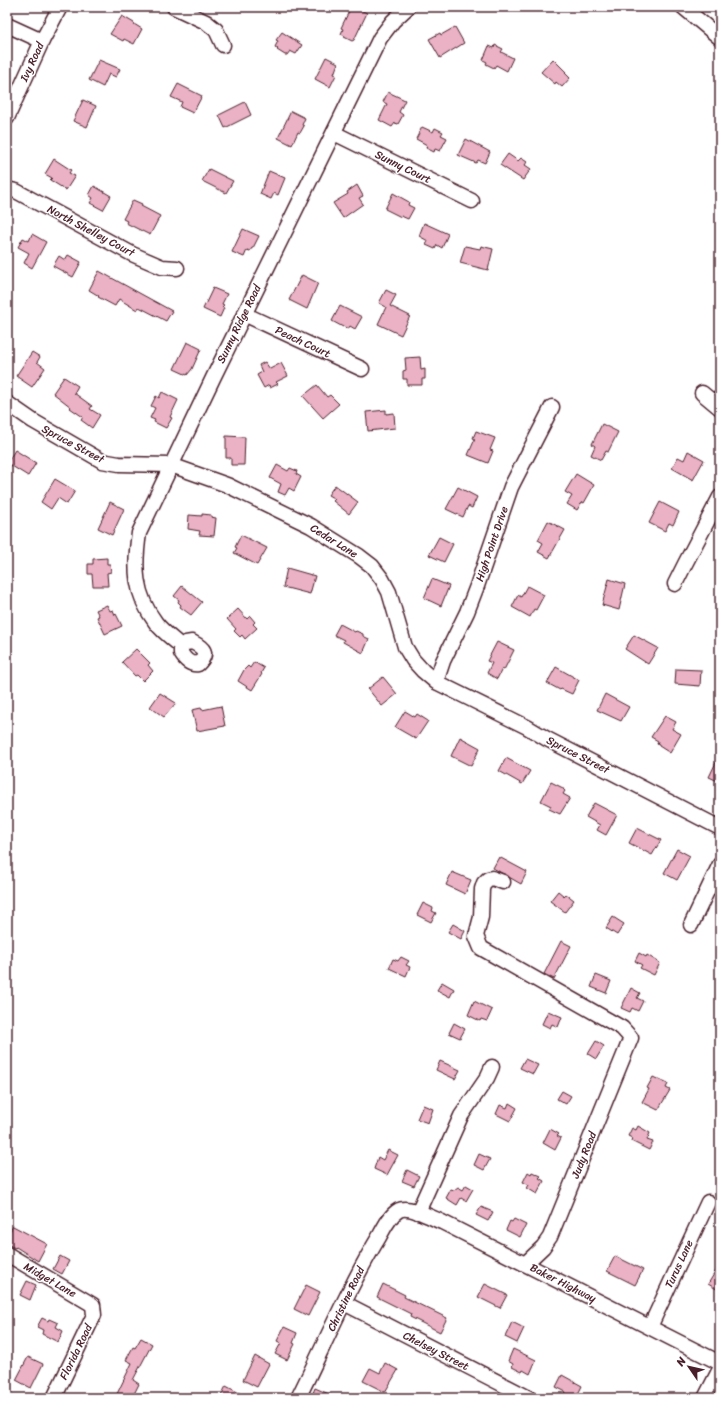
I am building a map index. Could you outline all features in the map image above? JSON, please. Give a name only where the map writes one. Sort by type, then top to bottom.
[{"type":"street","name":"Ivy Road","points":[[7,118],[42,41],[60,7]]},
{"type":"street","points":[[174,7],[206,22],[216,30],[223,45]]},
{"type":"street","name":"Sunny Ridge Road","points":[[181,646],[157,624],[146,607],[140,591],[136,573],[136,556],[140,533],[244,314],[380,38],[393,21],[408,7]]},
{"type":"street","points":[[683,7],[720,38]]},
{"type":"street","points":[[7,25],[42,41]]},
{"type":"street","name":"Sunny Court","points":[[334,133],[472,201]]},
{"type":"street","name":"North Shelley Court","points":[[7,189],[16,191],[138,256],[162,267],[177,268]]},
{"type":"street","name":"Peach Court","points":[[244,314],[362,369]]},
{"type":"street","points":[[702,393],[720,408]]},
{"type":"street","name":"Spruce Street","points":[[7,403],[33,422],[102,461],[119,464],[171,465]]},
{"type":"street","name":"High Point Drive","points":[[436,682],[443,661],[467,612],[511,487],[552,407]]},
{"type":"street","name":"Cedar Lane","points":[[171,465],[227,485],[311,526],[359,556],[372,566],[382,579],[389,592],[405,647],[414,660],[436,682]]},
{"type":"street","points":[[675,584],[720,497]]},
{"type":"street","name":"Spruce Street","points":[[436,682],[527,726],[547,740],[720,828]]},
{"type":"street","points":[[691,925],[720,864]]},
{"type":"street","name":"Judy Road","points":[[504,882],[492,878],[488,879],[484,883],[482,889],[481,916],[476,936],[481,948],[622,1028],[631,1038],[550,1238],[526,1264]]},
{"type":"street","points":[[418,1212],[461,1116],[487,1078],[492,1066]]},
{"type":"street","name":"Turus Lane","points":[[650,1326],[708,1202]]},
{"type":"street","name":"Baker Highway","points":[[404,1209],[418,1212],[442,1222],[650,1326],[720,1363]]},
{"type":"street","name":"Christine Road","points":[[298,1398],[361,1266],[391,1216],[399,1210],[404,1209]]},
{"type":"street","name":"Midget Lane","points":[[7,1254],[94,1305]]},
{"type":"street","name":"Chelsey Street","points":[[344,1303],[529,1398]]},
{"type":"street","name":"Florida Road","points":[[54,1398],[94,1315],[94,1305]]},
{"type":"street","points":[[705,1398],[720,1368]]},
{"type":"building","points":[[351,7],[367,13],[354,40],[352,41],[341,34],[343,29],[341,28]]},
{"type":"building","points":[[122,16],[142,29],[134,44],[124,39],[123,41],[110,34]]},
{"type":"building","points":[[455,27],[464,43],[440,58],[429,39],[440,33],[441,35]]},
{"type":"building","points":[[282,32],[302,45],[296,54],[290,51],[287,55],[285,55],[275,47],[278,41],[276,40]]},
{"type":"building","points":[[495,45],[503,49],[501,52],[513,58],[507,71],[496,65],[494,68],[486,64],[487,62],[483,60],[489,46],[494,48]]},
{"type":"building","points":[[326,57],[338,63],[334,74],[336,75],[330,87],[315,79]]},
{"type":"building","points":[[553,59],[570,78],[562,87],[556,82],[555,84],[541,72]]},
{"type":"building","points":[[99,60],[120,69],[116,77],[109,74],[103,87],[89,80]]},
{"type":"building","points":[[178,84],[202,96],[193,113],[180,107],[182,102],[171,97]]},
{"type":"building","points":[[388,92],[405,100],[399,112],[403,115],[398,124],[395,123],[392,127],[379,120],[387,104],[383,102]]},
{"type":"building","points":[[83,100],[96,106],[87,127],[73,121]]},
{"type":"building","points":[[245,102],[251,115],[225,128],[219,115]]},
{"type":"building","points":[[291,111],[305,118],[302,125],[304,126],[300,133],[298,132],[292,145],[278,138]]},
{"type":"building","points":[[422,127],[433,132],[435,128],[443,132],[441,135],[447,138],[440,151],[435,149],[434,152],[426,148],[427,145],[416,139]]},
{"type":"building","points":[[466,139],[490,152],[485,163],[478,160],[476,163],[458,155]]},
{"type":"building","points":[[508,154],[518,161],[521,158],[527,162],[525,165],[531,169],[523,180],[500,165]]},
{"type":"building","points":[[54,159],[71,170],[69,173],[75,176],[66,190],[50,180],[52,178],[45,174]]},
{"type":"building","points":[[209,169],[233,181],[226,193],[202,181]]},
{"type":"building","points":[[269,171],[285,178],[278,195],[274,193],[271,199],[260,194]]},
{"type":"building","points":[[357,185],[363,196],[359,198],[363,204],[343,218],[333,203],[348,194],[347,192]]},
{"type":"building","points":[[94,186],[111,196],[103,210],[90,203],[93,198],[89,195]]},
{"type":"building","points":[[393,193],[409,202],[408,205],[414,208],[408,219],[385,209]]},
{"type":"building","points":[[133,200],[160,216],[150,235],[126,223],[127,221],[123,219]]},
{"type":"building","points":[[424,223],[448,234],[442,248],[437,245],[435,249],[426,245],[428,241],[419,236]]},
{"type":"building","points":[[243,229],[259,236],[253,248],[250,251],[247,250],[244,257],[232,252]]},
{"type":"building","points":[[32,234],[46,242],[32,268],[24,263],[29,253],[18,247],[23,238],[29,241]]},
{"type":"building","points":[[465,246],[480,249],[481,246],[493,249],[488,270],[460,263]]},
{"type":"building","points":[[68,255],[81,262],[73,277],[53,266],[59,256],[65,260]]},
{"type":"building","points":[[99,271],[172,311],[166,321],[139,307],[137,310],[119,299],[115,306],[98,297],[99,296],[89,290]]},
{"type":"building","points":[[302,275],[318,283],[307,309],[289,300]]},
{"type":"building","points":[[213,288],[227,294],[222,304],[224,305],[222,307],[224,308],[220,317],[203,309]]},
{"type":"building","points":[[386,290],[396,295],[390,306],[410,316],[401,335],[378,324],[386,307],[379,303]]},
{"type":"building","points":[[340,306],[362,317],[355,329],[350,326],[348,329],[332,321]]},
{"type":"building","points":[[187,342],[201,349],[192,369],[187,375],[174,369]]},
{"type":"building","points":[[32,352],[40,357],[37,362],[45,368],[32,387],[16,376]]},
{"type":"building","points":[[420,357],[421,370],[425,369],[425,379],[422,379],[422,385],[407,385],[407,379],[403,379],[403,371],[406,370],[405,358]]},
{"type":"building","points":[[265,362],[270,369],[281,363],[288,376],[276,382],[278,384],[270,388],[269,385],[264,388],[257,375],[262,372],[259,365]]},
{"type":"building","points":[[64,377],[78,386],[74,393],[92,406],[90,409],[100,415],[92,428],[81,420],[83,417],[53,393]]},
{"type":"building","points":[[317,385],[327,397],[330,395],[339,404],[323,418],[303,396]]},
{"type":"building","points":[[162,392],[178,400],[170,417],[172,418],[166,428],[154,422],[155,420],[150,418],[155,408],[151,406],[156,396],[159,398]]},
{"type":"building","points":[[386,410],[386,414],[394,413],[395,428],[368,431],[366,412]]},
{"type":"building","points":[[602,424],[618,432],[608,452],[606,451],[601,460],[591,455],[595,446],[592,444]]},
{"type":"building","points":[[476,431],[495,438],[490,450],[493,451],[488,463],[468,455],[475,439],[473,438]]},
{"type":"building","points":[[226,436],[245,437],[244,465],[231,465],[231,458],[226,458]]},
{"type":"building","points":[[15,450],[36,463],[28,476],[7,463]]},
{"type":"building","points":[[688,451],[704,460],[693,480],[672,468],[678,457],[684,460]]},
{"type":"building","points":[[277,465],[288,471],[290,468],[297,471],[296,474],[301,477],[294,491],[289,488],[285,495],[278,492],[281,484],[270,478]]},
{"type":"building","points":[[576,474],[594,485],[584,503],[582,502],[577,510],[567,504],[572,496],[565,492]]},
{"type":"building","points":[[55,479],[75,491],[67,504],[58,498],[51,509],[41,502]]},
{"type":"building","points":[[335,485],[358,502],[349,514],[333,501],[335,499],[328,495]]},
{"type":"building","points":[[458,487],[477,497],[472,508],[468,506],[463,517],[446,509]]},
{"type":"building","points":[[110,502],[124,509],[112,535],[98,528]]},
{"type":"building","points":[[660,502],[679,512],[673,525],[669,523],[665,531],[649,523]]},
{"type":"building","points":[[202,514],[211,515],[211,517],[216,518],[214,536],[199,535],[200,531],[188,529],[189,515],[202,516]]},
{"type":"building","points":[[548,521],[565,530],[549,558],[538,552],[543,543],[538,540]]},
{"type":"building","points":[[241,535],[267,548],[257,565],[234,553],[237,548],[235,547]]},
{"type":"building","points":[[439,537],[453,544],[444,562],[429,555]]},
{"type":"building","points":[[107,558],[107,564],[110,564],[111,572],[107,573],[108,586],[93,586],[92,574],[88,574],[88,564],[93,564],[93,559]]},
{"type":"building","points":[[287,568],[315,576],[310,594],[283,587]]},
{"type":"building","points":[[432,579],[449,586],[441,606],[424,598]]},
{"type":"building","points":[[609,579],[625,584],[619,610],[602,605]]},
{"type":"building","points":[[182,586],[202,602],[191,615],[180,607],[181,605],[178,602],[179,600],[174,596]]},
{"type":"building","points":[[527,586],[544,595],[536,610],[534,609],[530,617],[512,607],[518,595],[521,597]]},
{"type":"building","points":[[107,605],[110,611],[113,610],[115,615],[116,614],[122,626],[105,634],[97,617],[99,616],[96,610]]},
{"type":"building","points":[[238,609],[247,619],[250,616],[255,622],[253,624],[257,628],[245,639],[242,635],[240,637],[234,631],[236,629],[227,619]]},
{"type":"building","points":[[340,624],[355,632],[356,631],[363,634],[363,636],[369,639],[363,653],[343,642],[344,640],[334,635]]},
{"type":"building","points":[[634,635],[658,648],[648,664],[625,649]]},
{"type":"building","points":[[497,642],[514,650],[504,670],[502,669],[497,679],[487,673],[492,663],[487,661]]},
{"type":"building","points":[[136,649],[150,663],[148,665],[153,671],[143,681],[137,675],[135,676],[122,662]]},
{"type":"building","points":[[254,662],[264,668],[252,690],[238,681],[244,670],[248,666],[250,668]]},
{"type":"building","points":[[556,667],[579,680],[572,694],[547,683]]},
{"type":"building","points":[[676,669],[701,670],[700,686],[675,684]]},
{"type":"building","points":[[383,677],[397,694],[382,706],[368,689]]},
{"type":"building","points":[[160,693],[176,703],[164,717],[150,707]]},
{"type":"building","points":[[605,694],[629,707],[621,721],[597,710]]},
{"type":"building","points":[[221,706],[225,726],[197,731],[192,710],[201,708],[202,710]]},
{"type":"building","points":[[405,711],[415,717],[417,714],[428,721],[416,739],[395,727]]},
{"type":"building","points":[[665,716],[676,722],[672,729],[681,734],[670,753],[659,746],[657,744],[658,741],[651,737]]},
{"type":"building","points":[[460,737],[480,748],[471,766],[451,756]]},
{"type":"building","points":[[720,754],[720,782],[709,777]]},
{"type":"building","points":[[506,758],[530,771],[522,784],[499,771]]},
{"type":"building","points":[[551,782],[563,788],[565,791],[563,794],[570,798],[560,814],[549,809],[551,806],[541,801]]},
{"type":"building","points":[[594,803],[617,815],[606,835],[597,830],[600,825],[586,817]]},
{"type":"building","points":[[637,828],[661,840],[652,855],[629,843]]},
{"type":"building","points":[[677,849],[690,856],[677,880],[664,873]]},
{"type":"building","points":[[499,857],[527,872],[521,884],[493,868]]},
{"type":"building","points":[[452,872],[471,880],[465,894],[446,885]]},
{"type":"building","points":[[558,891],[564,896],[566,894],[574,900],[565,912],[550,901]]},
{"type":"building","points":[[423,903],[433,908],[432,911],[436,913],[431,922],[417,915]]},
{"type":"building","points":[[613,917],[624,924],[617,935],[606,928]]},
{"type":"building","points":[[453,924],[465,931],[461,939],[448,932]]},
{"type":"building","points":[[561,941],[571,946],[554,979],[544,974]]},
{"type":"building","points":[[639,953],[646,957],[647,955],[660,963],[654,975],[640,968],[642,965],[635,961]]},
{"type":"building","points":[[401,957],[409,961],[406,965],[410,967],[406,976],[389,968],[393,959],[398,961]]},
{"type":"building","points":[[596,975],[611,981],[606,993],[591,987]]},
{"type":"building","points":[[442,982],[454,989],[450,997],[437,990]]},
{"type":"building","points":[[631,988],[640,993],[637,998],[643,1001],[638,1011],[632,1008],[630,1012],[621,1008]]},
{"type":"building","points":[[474,1001],[492,1010],[487,1021],[481,1019],[480,1021],[468,1015]]},
{"type":"building","points":[[548,1011],[562,1017],[558,1027],[552,1024],[550,1028],[542,1024]]},
{"type":"building","points":[[454,1023],[465,1029],[460,1038],[449,1033]]},
{"type":"building","points":[[596,1041],[604,1046],[596,1059],[588,1054]]},
{"type":"building","points":[[525,1059],[538,1065],[533,1074],[520,1068]]},
{"type":"building","points":[[440,1061],[460,1070],[455,1079],[436,1070]]},
{"type":"building","points":[[653,1077],[668,1084],[666,1088],[670,1090],[658,1110],[642,1102]]},
{"type":"building","points":[[562,1091],[571,1096],[566,1104],[557,1099]]},
{"type":"building","points":[[509,1103],[517,1108],[510,1121],[496,1114],[500,1105],[507,1108]]},
{"type":"building","points":[[423,1105],[433,1109],[428,1123],[417,1119]]},
{"type":"building","points":[[638,1126],[650,1133],[647,1140],[653,1142],[649,1150],[631,1141],[632,1138],[628,1136],[632,1128],[636,1130]]},
{"type":"building","points":[[550,1129],[559,1134],[557,1136],[561,1138],[555,1150],[543,1143]]},
{"type":"building","points":[[388,1150],[398,1155],[387,1175],[374,1169],[378,1157],[383,1160]]},
{"type":"building","points":[[479,1154],[490,1159],[484,1170],[474,1165]]},
{"type":"building","points":[[407,1170],[419,1176],[414,1186],[402,1181]]},
{"type":"building","points":[[528,1172],[541,1176],[539,1178],[544,1181],[537,1194],[527,1188],[529,1185],[523,1182]]},
{"type":"building","points":[[466,1185],[473,1189],[466,1201],[461,1198],[457,1205],[446,1198],[451,1189],[454,1190],[458,1187],[463,1190]]},
{"type":"building","points":[[481,1207],[493,1212],[488,1221],[476,1215]]},
{"type":"building","points":[[514,1219],[526,1225],[520,1237],[506,1230],[510,1221],[512,1222]]},
{"type":"building","points":[[13,1226],[47,1244],[38,1261],[16,1247],[15,1248],[7,1244],[7,1236]]},
{"type":"building","points":[[60,1256],[69,1261],[62,1274],[53,1269]]},
{"type":"building","points":[[615,1256],[643,1270],[635,1285],[607,1271]]},
{"type":"building","points":[[720,1264],[720,1291],[708,1284]]},
{"type":"building","points":[[27,1281],[36,1285],[30,1300],[20,1295]]},
{"type":"building","points":[[383,1284],[405,1295],[404,1297],[447,1318],[440,1332],[410,1317],[411,1314],[377,1297]]},
{"type":"building","points":[[485,1284],[507,1295],[500,1308],[478,1297]]},
{"type":"building","points":[[306,1285],[320,1292],[308,1316],[294,1309]]},
{"type":"building","points":[[42,1318],[58,1323],[56,1327],[63,1331],[58,1342],[42,1334],[43,1330],[37,1327]]},
{"type":"building","points":[[512,1322],[524,1328],[517,1343],[505,1337]]},
{"type":"building","points":[[284,1327],[297,1333],[293,1343],[295,1344],[287,1360],[275,1354],[281,1343],[277,1341]]},
{"type":"building","points":[[141,1338],[152,1344],[133,1380],[139,1384],[132,1398],[115,1398],[132,1363],[126,1360],[133,1347],[135,1348]]},
{"type":"building","points":[[513,1349],[536,1360],[530,1374],[512,1367],[513,1364],[508,1361]]},
{"type":"building","points":[[255,1356],[269,1364],[257,1387],[243,1380]]},
{"type":"building","points":[[28,1357],[43,1364],[31,1388],[16,1380]]},
{"type":"building","points":[[385,1363],[398,1370],[385,1392],[363,1381],[370,1368],[380,1373]]},
{"type":"building","points":[[562,1375],[582,1386],[576,1398],[569,1398],[564,1395],[566,1392],[556,1387]]},
{"type":"building","points":[[226,1386],[249,1398],[220,1398]]},
{"type":"building","points":[[315,1388],[338,1398],[311,1398]]}]
